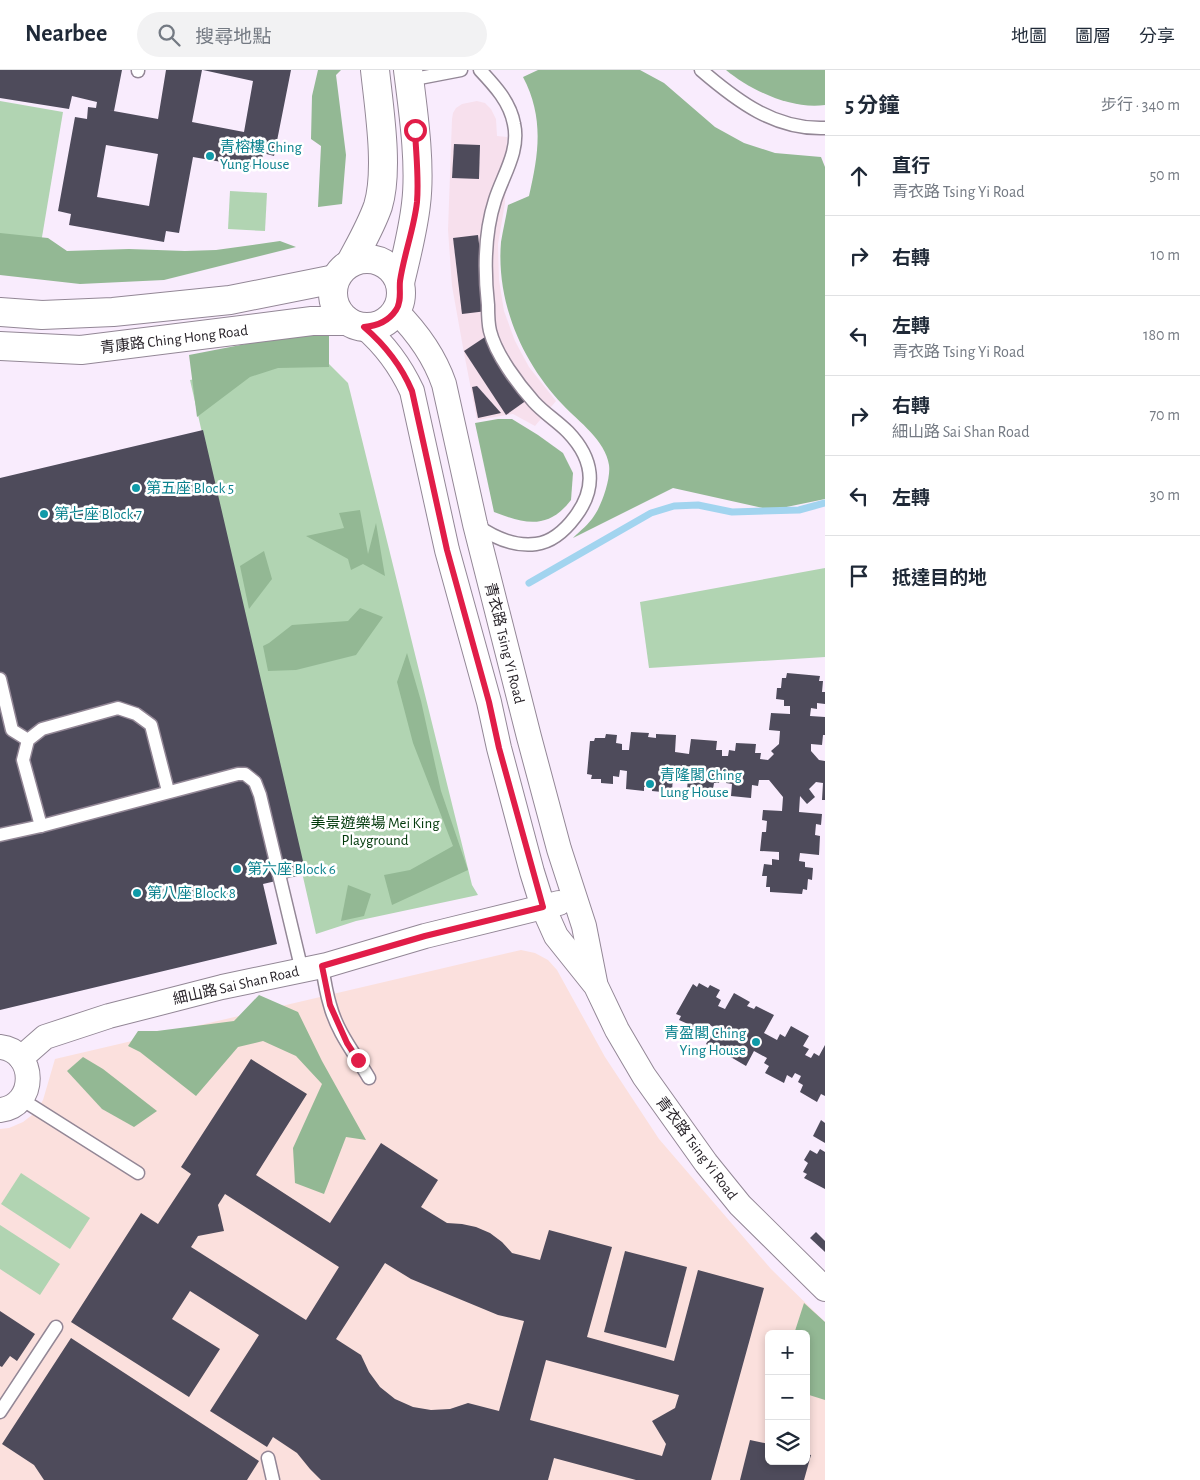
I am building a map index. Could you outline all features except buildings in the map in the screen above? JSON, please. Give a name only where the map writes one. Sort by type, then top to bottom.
[{"type":"main road","points":[[375,70],[381,122],[383,172],[378,204],[367,233],[332,288],[332,298],[335,307],[355,324],[376,326],[387,320],[396,311],[401,295],[400,283],[412,230],[418,183],[415,130],[408,75]]},
{"type":"main road","points":[[0,312],[42,315],[113,312],[230,300],[343,270],[361,258],[378,260],[392,269],[400,283]]},
{"type":"main road","name":"青康路 Ching Hong Road","points":[[0,346],[81,350],[312,321],[355,324]]},
{"type":"street","name":"青衣路 Tsing Yi Road","points":[[396,311],[420,337],[438,368],[449,402],[451,420],[475,524],[559,849],[584,926],[596,986]]},
{"type":"street","name":"青衣路 Tsing Yi Road","points":[[355,324],[387,349],[405,376],[412,391],[447,550],[489,702],[499,748],[543,907],[556,936],[596,986],[644,1076],[706,1163],[740,1204],[825,1289]]},
{"type":"street","name":"細山路 Sai Shan Road","points":[[22,1058],[45,1037],[109,1016],[222,987],[312,968],[425,936],[575,899]]},
{"type":"street","points":[[0,1047],[10,1050],[22,1058],[26,1066],[28,1083],[21,1099],[14,1106],[0,1110]]},
{"type":"lane","points":[[408,75],[461,70]]},
{"type":"lane","points":[[475,524],[489,534],[505,541],[536,544],[550,539],[562,532],[582,508],[589,492],[590,476],[587,460],[578,444],[568,432],[534,403],[511,372],[490,331],[485,278],[485,252],[488,229],[495,201],[513,153],[516,134],[505,99],[480,70]]},
{"type":"lane","points":[[701,70],[730,95],[764,115],[783,122],[825,128]]},
{"type":"lane","points":[[0,679],[12,730],[28,740]]},
{"type":"lane","points":[[41,826],[23,760],[28,740],[42,729],[118,708],[136,714],[151,725],[168,791]]},
{"type":"lane","points":[[0,834],[41,826],[238,774],[250,776],[263,804],[312,968],[330,1005],[337,1025],[369,1078]]},
{"type":"lane","points":[[21,1099],[138,1173]]},
{"type":"lane","points":[[0,1412],[56,1327]]},
{"type":"lane","points":[[268,1458],[272,1480]]},
{"type":"shaded area","points":[[477,101],[485,103],[491,109],[496,119],[497,136],[507,137],[505,203],[498,244],[499,280],[504,311],[515,341],[529,367],[556,401],[535,426],[513,414],[477,420],[452,286],[448,230],[452,119],[456,108],[462,104]]},
{"type":"shaded area","points":[[521,950],[535,953],[548,960],[557,970],[605,1057],[659,1139],[771,1269],[825,1322],[825,1480],[0,1480],[0,1129],[9,1128],[23,1122],[36,1112],[43,1100],[55,1059]]},
{"type":"green space","points":[[318,70],[341,70],[336,75],[346,155],[342,204],[318,207],[321,146],[311,139],[312,96]]},
{"type":"green space","points":[[538,70],[640,70],[664,83],[715,127],[744,143],[775,153],[821,157],[825,167],[825,499],[772,510],[673,488],[573,538],[590,522],[600,505],[607,484],[609,470],[607,456],[597,440],[563,405],[535,370],[515,330],[508,309],[503,287],[501,264],[501,242],[508,205],[529,196],[535,165],[538,135],[537,121],[530,92],[523,77]]},
{"type":"green space","points":[[726,70],[825,70],[825,105],[812,106],[772,97],[747,85]]},
{"type":"green space","points":[[0,101],[63,112],[41,243],[0,236]]},
{"type":"green space","points":[[230,191],[267,193],[265,231],[228,229]]},
{"type":"green space","points":[[0,233],[48,238],[67,251],[129,249],[216,250],[280,241],[296,247],[164,280],[80,284],[0,275]]},
{"type":"green space","points":[[312,331],[329,336],[329,367],[278,368],[250,377],[197,417],[189,355]]},
{"type":"green space","name":"美景遊樂場 Mei King Playground","points":[[303,359],[328,363],[348,383],[472,885],[478,895],[356,921],[316,934],[190,380]]},
{"type":"green space","points":[[498,419],[512,419],[563,453],[573,473],[571,500],[554,516],[536,522],[516,519],[494,512],[475,423]]},
{"type":"green space","points":[[360,510],[368,554],[376,523],[385,576],[363,564],[351,570],[348,559],[306,536],[344,528],[339,513]]},
{"type":"green space","points":[[264,551],[272,579],[249,609],[240,566]]},
{"type":"green space","points":[[825,568],[825,657],[649,668],[640,602]]},
{"type":"green space","points":[[360,608],[383,617],[356,655],[296,670],[268,671],[263,646],[292,625],[348,621]]},
{"type":"green space","points":[[407,653],[421,701],[441,791],[468,870],[392,905],[384,875],[410,870],[453,846],[413,743],[397,682]]},
{"type":"green space","points":[[348,885],[371,894],[364,916],[341,921]]},
{"type":"green space","points":[[259,995],[298,1012],[322,1061],[366,1140],[346,1137],[324,1194],[295,1183],[293,1148],[322,1084],[296,1056],[263,1041],[238,1047],[196,1096],[140,1052],[128,1046],[138,1031],[157,1031],[234,1021]]},
{"type":"green space","points":[[83,1057],[103,1069],[157,1111],[134,1127],[102,1109],[67,1071]]},
{"type":"green space","points":[[21,1173],[90,1218],[70,1249],[1,1204]]},
{"type":"green space","points":[[0,1225],[60,1264],[40,1295],[0,1269]]},
{"type":"green space","points":[[804,1303],[825,1322],[825,1400],[810,1395],[810,1330],[795,1330]]},
{"type":"waterway","points":[[529,583],[651,513],[674,506],[698,505],[732,512],[799,510],[825,503]]},
{"type":"place","name":"青榕樓 Ching Yung House","points":[[210,156]]},
{"type":"place","name":"第五座 Block 5","points":[[136,488]]},
{"type":"place","name":"第七座 Block 7","points":[[44,514]]},
{"type":"place","name":"青隆閣 Ching Lung House","points":[[650,784]]},
{"type":"place","name":"第六座 Block 6","points":[[237,869]]},
{"type":"place","name":"第八座 Block 8","points":[[137,893]]},
{"type":"place","name":"青盈閣 Ching Ying House","points":[[756,1042]]},
{"type":"route","points":[[358,1060],[337,1025],[330,1005],[322,966],[425,936],[543,907],[532,872],[499,748],[489,702],[447,550],[412,391],[397,362],[376,337],[364,327],[376,326],[387,320],[396,311],[400,300],[400,283],[412,230],[418,183],[415,130]]}]
